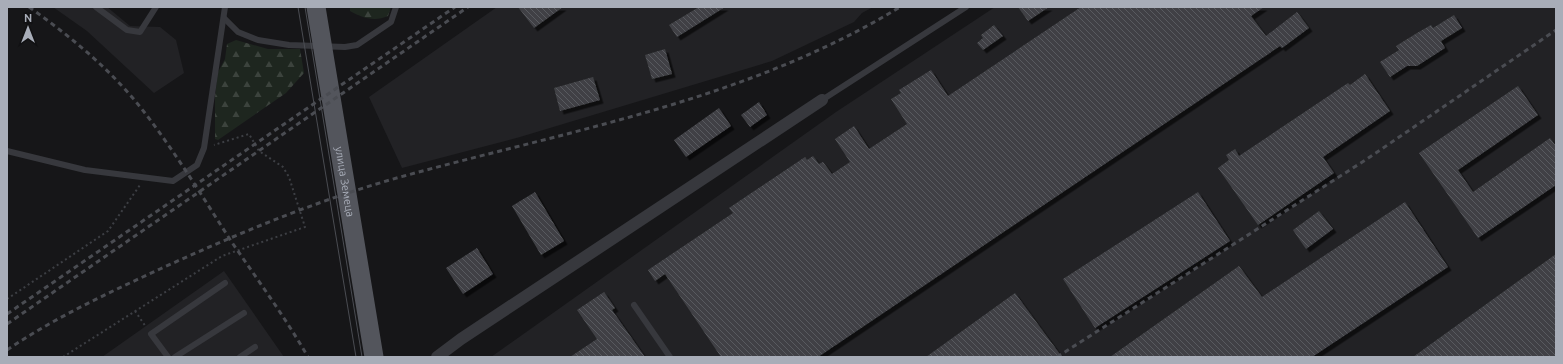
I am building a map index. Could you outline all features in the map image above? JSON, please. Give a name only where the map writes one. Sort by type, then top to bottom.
[{"type":"main road","name":"улица Земеца","points":[[316,7],[374,357]]},
{"type":"street","points":[[437,357],[461,339],[822,100]]},
{"type":"lane","points":[[96,7],[127,30],[140,32],[156,7]]},
{"type":"lane","points":[[7,150],[85,170],[173,181],[197,165],[204,148],[225,7]]},
{"type":"lane","points":[[224,18],[238,32],[258,40],[289,45],[345,47],[357,45],[391,22],[396,7]]},
{"type":"lane","points":[[822,100],[966,7]]},
{"type":"lane","points":[[168,357],[151,334],[225,283]]},
{"type":"lane","points":[[634,305],[670,357]]},
{"type":"lane","points":[[175,357],[244,313]]},
{"type":"lane","points":[[240,357],[255,347]]},
{"type":"path","points":[[63,357],[222,256],[305,227],[294,189],[283,167],[259,150],[249,134],[204,148]]},
{"type":"path","points":[[7,299],[108,231],[145,178]]},
{"type":"path","points":[[135,311],[151,334]]},
{"type":"shaded area","points":[[53,7],[107,7],[130,26],[160,27],[176,40],[184,73],[154,93],[87,31]]},
{"type":"shaded area","points":[[497,7],[873,7],[862,13],[854,22],[772,61],[520,137],[402,168],[369,97]]},
{"type":"shaded area","points":[[995,7],[1556,7],[1556,357],[491,357],[836,112]]},
{"type":"shaded area","points":[[224,271],[284,357],[102,357]]},
{"type":"green space","points":[[350,7],[391,7],[388,16],[373,19],[350,11]]},
{"type":"green space","points":[[236,40],[268,49],[300,49],[304,73],[286,93],[218,140],[215,139],[215,97],[218,72],[225,59],[227,44]]},
{"type":"building","points":[[518,7],[563,7],[534,28]]},
{"type":"building","points":[[699,7],[725,7],[677,37],[669,25]]},
{"type":"building","points":[[1018,7],[1049,7],[1028,21]]},
{"type":"building","points":[[1081,7],[1264,7],[1251,16],[1266,36],[1297,12],[1309,28],[1282,48],[1280,46],[818,357],[721,357],[665,274],[655,281],[648,270],[733,213],[729,208],[805,157],[807,160],[813,156],[819,164],[823,162],[832,174],[850,162],[835,139],[854,126],[869,149],[907,124],[891,99],[901,93],[899,90],[931,70],[948,96]]},
{"type":"building","points":[[1454,15],[1462,28],[1441,41],[1445,48],[1417,66],[1407,66],[1390,77],[1380,62],[1399,50],[1396,46],[1431,25],[1433,28]]},
{"type":"building","points":[[994,25],[1003,36],[983,50],[977,43],[983,38],[981,35]]},
{"type":"building","points":[[665,49],[672,74],[652,79],[645,55]]},
{"type":"building","points":[[1365,74],[1390,111],[1323,157],[1334,173],[1258,225],[1218,168],[1229,160],[1226,155],[1235,149],[1239,156],[1348,83],[1350,85]]},
{"type":"building","points":[[593,77],[600,100],[560,111],[554,88]]},
{"type":"building","points":[[1518,86],[1538,115],[1458,170],[1473,192],[1550,138],[1556,146],[1556,185],[1478,238],[1419,153]]},
{"type":"building","points":[[759,102],[767,115],[750,127],[741,115]]},
{"type":"building","points":[[719,108],[731,126],[686,157],[674,140]]},
{"type":"building","points":[[535,192],[564,241],[541,255],[512,206]]},
{"type":"building","points":[[1198,192],[1230,241],[1095,328],[1063,279]]},
{"type":"building","points":[[1405,202],[1448,267],[1312,357],[1110,357],[1239,266],[1262,297]]},
{"type":"building","points":[[1319,211],[1333,229],[1306,249],[1293,230]]},
{"type":"building","points":[[477,248],[493,274],[463,294],[446,268]]},
{"type":"building","points":[[1556,254],[1556,357],[1413,357]]},
{"type":"building","points":[[604,292],[615,308],[612,310],[645,357],[570,357],[597,339],[577,310]]},
{"type":"building","points":[[1015,293],[1062,357],[926,357]]},
{"type":"tram line","points":[[298,7],[356,357]]},
{"type":"tram line","points":[[305,7],[362,357]]},
{"type":"railway","points":[[29,7],[89,54],[116,80],[141,108],[176,157],[308,357]]},
{"type":"railway","points":[[7,314],[455,7]]},
{"type":"railway","points":[[7,324],[468,7]]},
{"type":"railway","points":[[7,350],[43,327],[140,278],[250,230],[311,206],[404,176],[595,127],[721,89],[782,66],[842,39],[900,7]]},
{"type":"railway","points":[[1057,357],[1367,159],[1556,30]]}]
